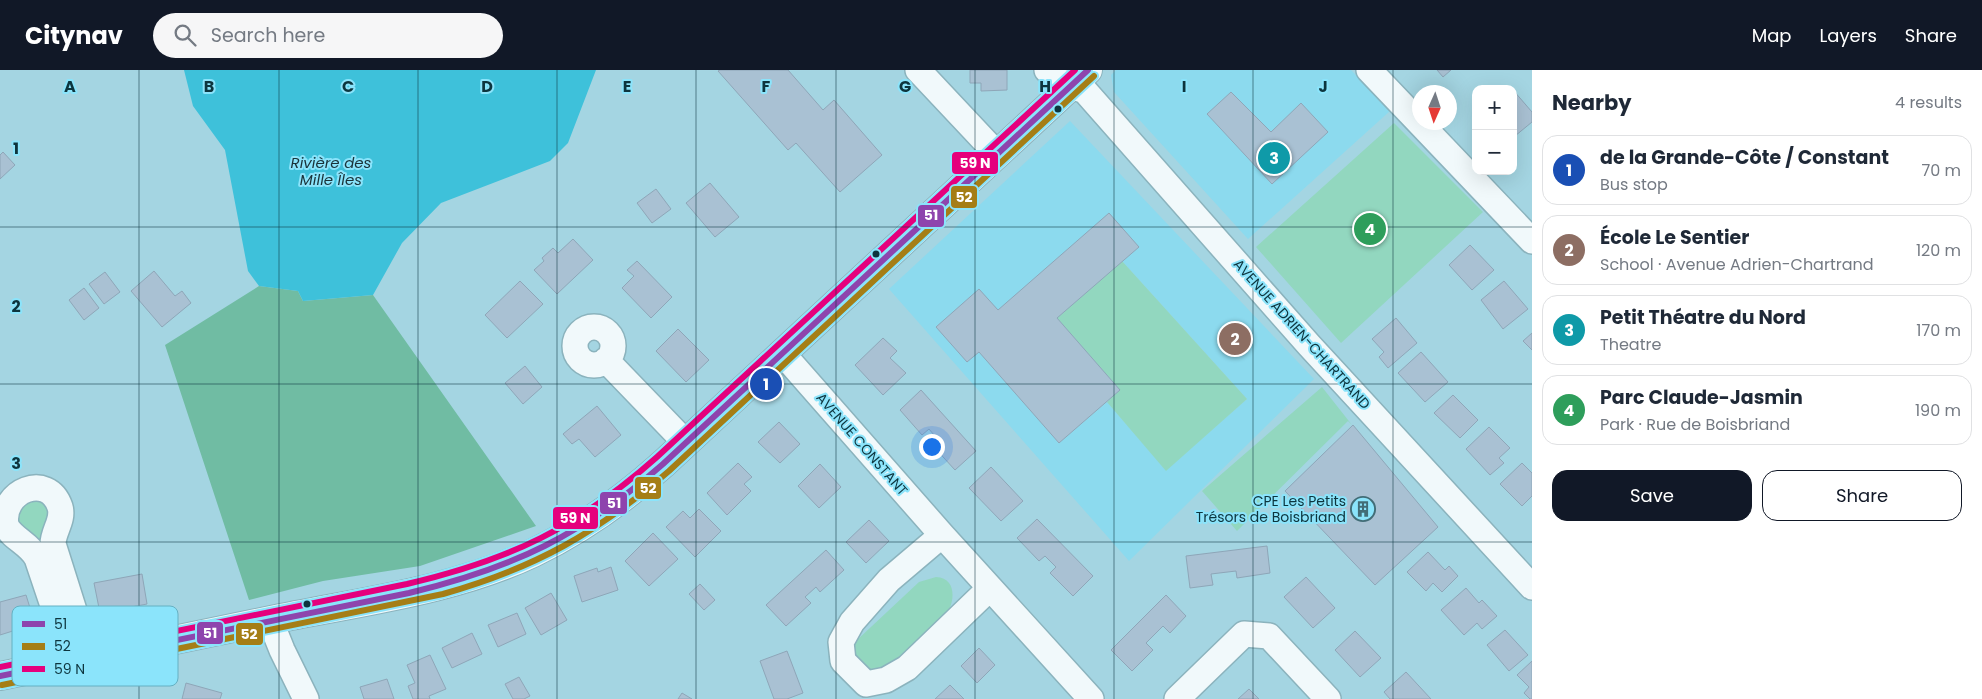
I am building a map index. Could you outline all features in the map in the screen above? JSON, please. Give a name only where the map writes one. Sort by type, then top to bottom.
[{"type":"main road","points":[[178,639],[451,582],[501,566],[532,553],[578,529],[613,506],[686,443],[1080,78]]},
{"type":"street","points":[[918,70],[997,154]]},
{"type":"street","name":"AVENUE ADRIEN-CHARTRAND","points":[[1047,70],[1057,80],[1080,78],[1085,91],[1309,344],[1532,587]]},
{"type":"street","points":[[1369,70],[1532,241]]},
{"type":"street","name":"AVENUE CONSTANT","points":[[783,354],[942,535],[1091,699]]},
{"type":"street","points":[[606,360],[686,443]]},
{"type":"street","points":[[57,606],[31,548],[11,533],[4,520],[4,513],[9,500],[14,494],[26,488],[46,490],[56,499],[60,506],[60,520],[52,544],[67,606]]},
{"type":"street","points":[[942,535],[889,580],[852,622],[841,642],[843,661],[866,684],[886,680],[907,668],[990,588]]},
{"type":"street","points":[[270,620],[282,650],[306,699]]},
{"type":"street","points":[[1178,699],[1244,634],[1269,636],[1328,699]]},
{"type":"shaded area","points":[[1116,70],[1351,70],[1390,111],[1248,239],[1114,92],[1111,75]]},
{"type":"shaded area","points":[[1070,121],[1314,379],[1129,561],[889,289]],"holes":[[[1109,213],[1139,247],[1122,261],[1247,399],[1166,470],[1107,402],[1059,443],[979,352]]]},
{"type":"green space","points":[[1394,123],[1483,212],[1341,343],[1256,247]]},
{"type":"green space","points":[[1122,261],[1247,399],[1166,471],[1107,402],[1120,390],[1057,318]]},
{"type":"green space","points":[[259,286],[298,291],[303,301],[373,295],[536,526],[420,566],[323,581],[249,600],[165,345]]},
{"type":"green space","points":[[1322,387],[1352,425],[1348,421],[1237,531],[1202,491]]},
{"type":"green space","points":[[23,496],[50,502],[46,550],[21,531],[12,509]]},
{"type":"green space","points":[[936,577],[947,581],[952,589],[953,594],[949,610],[889,668],[871,672],[853,661],[852,647],[856,641],[919,582]]},
{"type":"water","name":"Rivière des Mille Îles","points":[[184,70],[596,70],[568,143],[550,161],[441,203],[402,243],[373,295],[303,301],[298,291],[259,286],[248,271],[225,150],[193,106]]},
{"type":"building","points":[[788,70],[823,110],[834,100],[882,155],[840,192],[796,143],[788,150],[718,71]]},
{"type":"building","points":[[970,70],[1007,70],[1007,90],[981,91],[981,83],[970,83]]},
{"type":"building","points":[[1437,70],[1451,70],[1443,77]]},
{"type":"building","points":[[1231,92],[1271,132],[1301,103],[1328,132],[1272,184],[1207,114]]},
{"type":"building","points":[[1517,95],[1532,112],[1532,122],[1517,134]]},
{"type":"building","points":[[3,152],[15,165],[0,179],[0,155]]},
{"type":"building","points":[[710,183],[739,217],[715,237],[686,203]]},
{"type":"building","points":[[656,189],[671,209],[652,223],[637,203]]},
{"type":"building","points":[[1109,213],[1139,247],[1057,318],[1120,390],[1059,443],[979,352],[967,362],[936,327],[979,289],[998,310]]},
{"type":"building","points":[[573,239],[593,260],[557,294],[534,270],[544,261],[542,258],[553,248],[558,253]]},
{"type":"building","points":[[1470,245],[1494,270],[1472,290],[1449,265]]},
{"type":"building","points":[[637,261],[672,297],[651,318],[622,288],[634,276],[627,270]]},
{"type":"building","points":[[154,271],[175,296],[182,291],[191,303],[162,327],[131,291]]},
{"type":"building","points":[[105,272],[120,292],[104,304],[89,284]]},
{"type":"building","points":[[520,281],[543,304],[507,338],[485,315]]},
{"type":"building","points":[[1504,281],[1528,309],[1503,329],[1481,300]]},
{"type":"building","points":[[84,288],[99,308],[84,320],[69,300]]},
{"type":"building","points":[[1396,318],[1417,343],[1388,368],[1379,357],[1384,352],[1372,339]]},
{"type":"building","points":[[678,329],[709,360],[686,382],[656,351]]},
{"type":"building","points":[[1532,333],[1532,350],[1523,341]]},
{"type":"building","points":[[883,338],[897,351],[890,358],[906,373],[883,395],[855,365]]},
{"type":"building","points":[[1421,352],[1448,382],[1425,402],[1398,373]]},
{"type":"building","points":[[525,366],[542,387],[523,404],[505,383]]},
{"type":"building","points":[[921,390],[976,451],[955,470],[933,446],[939,441],[929,429],[922,435],[900,410]]},
{"type":"building","points":[[1453,395],[1478,420],[1460,438],[1434,413]]},
{"type":"building","points":[[597,406],[621,435],[595,457],[579,439],[572,444],[563,434]]},
{"type":"building","points":[[779,422],[800,444],[780,463],[758,442]]},
{"type":"building","name":"CPE Les Petits Trésors de Boisbriand","points":[[1353,425],[1438,527],[1375,585],[1285,491]]},
{"type":"building","points":[[1489,427],[1510,448],[1499,458],[1504,463],[1490,475],[1466,449]]},
{"type":"building","points":[[738,463],[752,477],[744,484],[751,491],[727,515],[707,493]]},
{"type":"building","points":[[1522,463],[1532,473],[1532,496],[1522,506],[1500,484]]},
{"type":"building","points":[[820,464],[841,487],[819,508],[798,486]]},
{"type":"building","points":[[991,467],[1023,501],[1001,521],[969,488]]},
{"type":"building","points":[[699,509],[721,531],[695,557],[666,527],[683,511],[690,518]]},
{"type":"building","points":[[1037,519],[1093,576],[1073,596],[1050,573],[1056,567],[1045,556],[1039,561],[1017,538]]},
{"type":"building","points":[[869,520],[889,541],[866,563],[846,542]]},
{"type":"building","points":[[653,533],[678,559],[649,586],[625,561]]},
{"type":"building","points":[[1267,546],[1270,573],[1237,578],[1236,571],[1211,574],[1213,585],[1190,588],[1186,556]]},
{"type":"building","points":[[826,550],[844,570],[820,592],[816,587],[805,597],[811,603],[786,626],[766,605]]},
{"type":"building","points":[[1428,552],[1445,570],[1449,566],[1458,576],[1442,592],[1433,583],[1426,591],[1407,572]]},
{"type":"building","points":[[611,567],[618,590],[582,602],[574,576],[597,568],[598,572]]},
{"type":"building","points":[[142,574],[147,604],[137,606],[99,606],[94,583]]},
{"type":"building","points":[[1306,577],[1335,608],[1313,628],[1284,597]]},
{"type":"building","points":[[700,584],[715,600],[704,610],[689,594]]},
{"type":"building","points":[[1466,588],[1479,603],[1482,600],[1497,616],[1482,629],[1477,623],[1464,635],[1441,610]]},
{"type":"building","points":[[551,593],[567,620],[541,635],[525,608]]},
{"type":"building","points":[[26,595],[29,606],[12,606],[12,631],[0,635],[0,602]]},
{"type":"building","points":[[1166,595],[1186,616],[1170,633],[1163,626],[1146,643],[1153,650],[1132,671],[1111,650]]},
{"type":"building","points":[[517,613],[526,634],[498,647],[488,625]]},
{"type":"building","points":[[1505,630],[1528,655],[1509,671],[1487,645]]},
{"type":"building","points":[[1355,631],[1381,658],[1360,677],[1335,650]]},
{"type":"building","points":[[472,633],[482,654],[452,668],[442,648]]},
{"type":"building","points":[[979,648],[995,665],[977,683],[961,666]]},
{"type":"building","points":[[787,651],[803,693],[787,699],[774,699],[760,661]]},
{"type":"building","points":[[430,655],[446,689],[429,696],[430,699],[413,699],[408,686],[415,683],[407,665]]},
{"type":"building","points":[[1532,661],[1532,699],[1530,699],[1524,693],[1529,687],[1517,675]]},
{"type":"building","points":[[1406,672],[1431,699],[1390,699],[1384,692]]},
{"type":"building","points":[[519,677],[530,696],[524,699],[513,699],[505,684]]},
{"type":"building","points":[[387,679],[394,699],[364,699],[360,687]]},
{"type":"building","points":[[186,683],[222,693],[220,699],[182,699]]},
{"type":"building","points":[[950,685],[964,699],[935,699]]},
{"type":"building","points":[[1249,689],[1259,699],[1238,699]]},
{"type":"building","points":[[682,693],[692,699],[678,699]]},
{"type":"transit line","points":[[178,631],[444,575],[510,552],[570,522],[628,482],[657,457],[1075,70]]},
{"type":"transit line","name":"51","points":[[178,640],[409,593],[447,583],[514,560],[545,546],[604,511],[663,464],[1088,70]]},
{"type":"transit line","name":"52","points":[[178,649],[443,594],[507,573],[564,546],[590,530],[616,513],[669,471],[1094,76]]},
{"type":"transit line","points":[[0,667],[12,665]]},
{"type":"transit line","name":"51","points":[[0,676],[12,674]]},
{"type":"transit line","name":"52","points":[[2,685],[12,683]]},
{"type":"place","name":"Petit Théatre du Nord","points":[[1274,158]]},
{"type":"place","name":"Parc Claude-Jasmin","points":[[1370,229]]},
{"type":"place","name":"École Le Sentier","points":[[1235,339]]},
{"type":"place","name":"de la Grande-Côte / Constant","points":[[766,384]]},
{"type":"place","name":"CPE Les Petits Trésors de Boisbriand","points":[[1363,509]]}]
